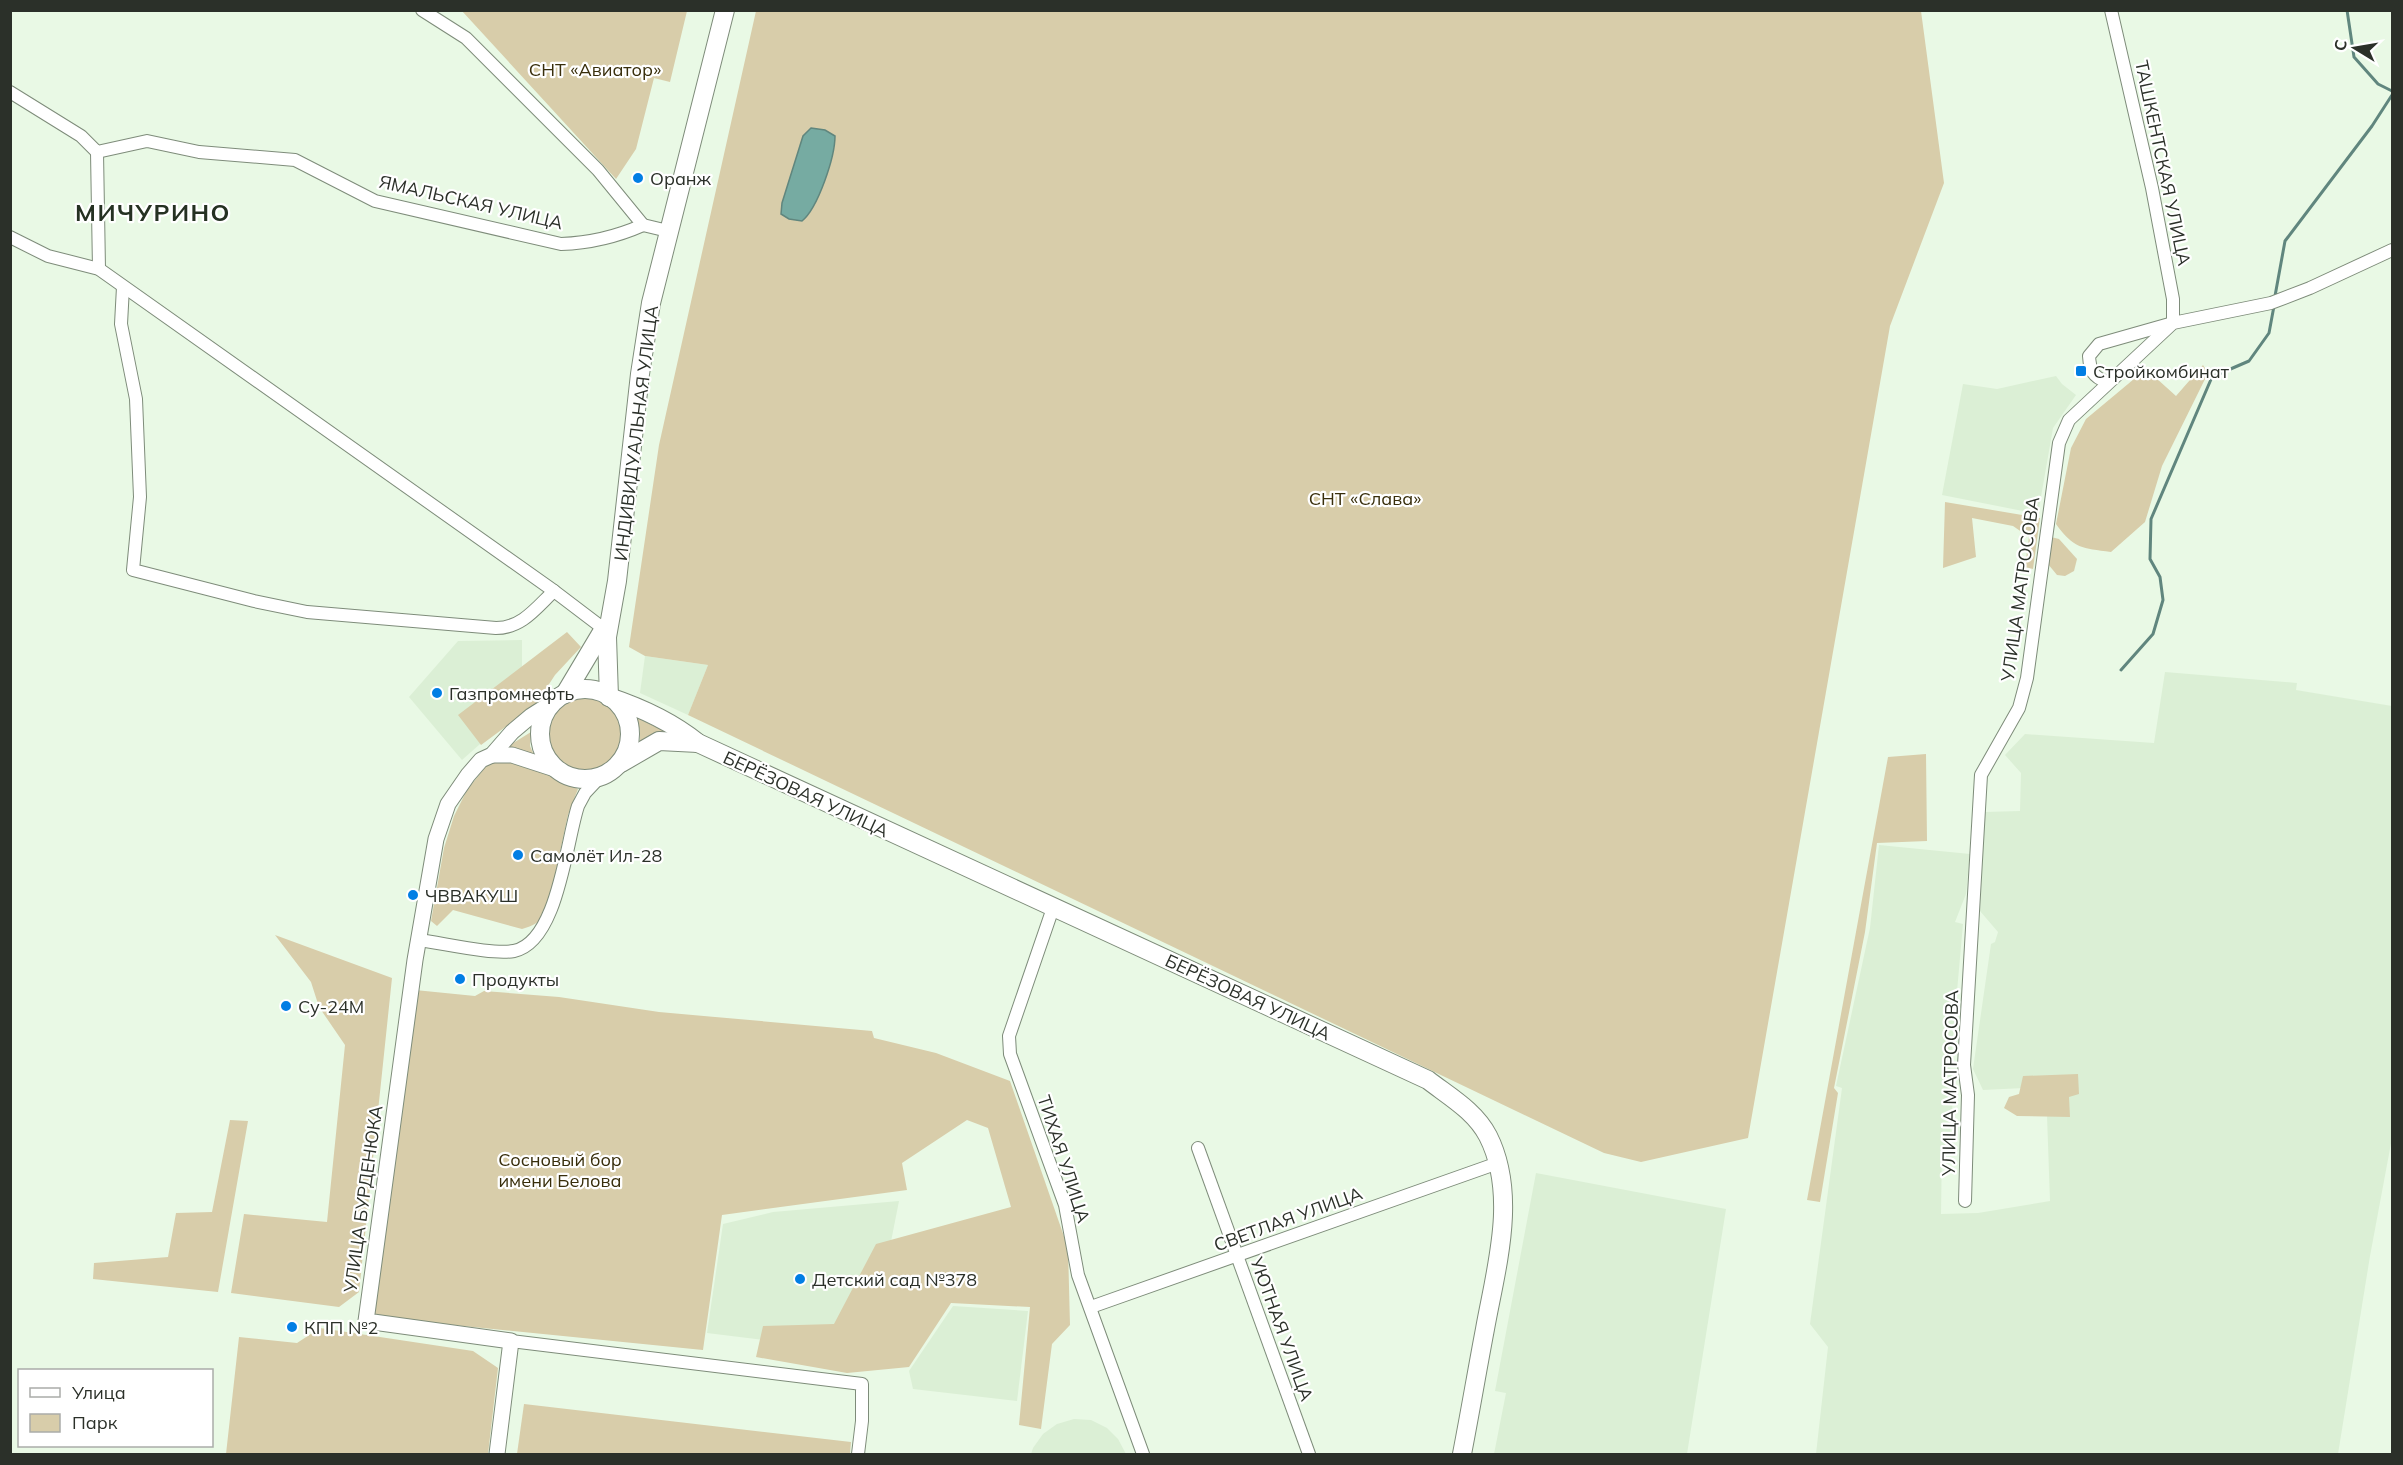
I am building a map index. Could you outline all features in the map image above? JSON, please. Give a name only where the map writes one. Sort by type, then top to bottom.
[{"type":"main road","name":"ИНДИВИДУАЛЬНАЯ УЛИЦА","points":[[609,697],[607,647],[617,581],[640,374],[651,303],[725,10]]},
{"type":"main road","name":"ИНДИВИДУАЛЬНАЯ УЛИЦА","points":[[559,698],[604,629],[612,612]]},
{"type":"main road","points":[[588,689],[609,697],[623,711],[630,729],[627,749],[617,766],[600,777],[578,778],[558,770],[545,755],[540,737],[541,724],[559,698],[588,689]]},
{"type":"main road","name":"БЕРЁЗОВАЯ УЛИЦА","points":[[609,697],[633,705],[678,727],[698,743],[1428,1080],[1472,1113],[1488,1136],[1498,1163],[1502,1184],[1502,1232],[1462,1455]]},
{"type":"main road","name":"БЕРЁЗОВАЯ УЛИЦА","points":[[617,766],[640,750],[659,741],[698,743]]},
{"type":"street","points":[[422,10],[466,38],[598,170],[643,225],[668,231]]},
{"type":"street","name":"ТАШКЕНТСКАЯ УЛИЦА","points":[[2111,10],[2154,200],[2173,299],[2173,323]]},
{"type":"street","points":[[10,92],[81,136],[97,152],[99,269]]},
{"type":"street","name":"ЯМАЛЬСКАЯ УЛИЦА","points":[[97,152],[147,141],[199,152],[295,160],[375,201],[561,244],[598,241],[619,236],[643,225]]},
{"type":"street","points":[[10,237],[48,256],[99,269],[554,591],[604,629]]},
{"type":"street","points":[[2107,382],[2096,379],[2090,370],[2089,356],[2099,344],[2173,323],[2271,303],[2310,288],[2392,250]]},
{"type":"street","points":[[123,287],[121,324],[136,399],[140,496],[133,570],[254,602],[307,612],[496,628],[507,628],[523,621],[554,591]]},
{"type":"street","name":"УЛИЦА МАТРОСОВА","points":[[1965,1201],[1968,1095],[1964,1065],[1981,775],[2019,708],[2027,678],[2059,443],[2069,420],[2107,382],[2173,323]]},
{"type":"street","points":[[492,755],[518,726],[559,698]]},
{"type":"street","points":[[558,770],[512,754],[492,755],[481,760],[474,767],[448,804],[436,839],[418,940],[481,950],[514,951],[530,943],[549,918],[555,902],[578,806],[600,777]]},
{"type":"street","name":"ТИХАЯ УЛИЦА","points":[[1053,908],[1009,1036],[1010,1054],[1065,1205],[1078,1275],[1143,1455]]},
{"type":"street","name":"УЛИЦА БУРДЕНЮКА","points":[[418,940],[366,1321],[511,1341]]},
{"type":"street","name":"УЮТНАЯ УЛИЦА","points":[[1198,1148],[1309,1455]]},
{"type":"street","name":"СВЕТЛАЯ УЛИЦА","points":[[1091,1307],[1498,1163]]},
{"type":"street","points":[[496,1455],[511,1341],[862,1384],[862,1421],[858,1455]]},
{"type":"shaded area","points":[[2056,376],[2076,395],[2053,428],[2038,514],[1942,495],[1963,384],[1997,389]]},
{"type":"shaded area","points":[[522,640],[522,707],[462,760],[409,697],[458,641]]},
{"type":"shaded area","points":[[645,656],[708,665],[688,715],[640,693]]},
{"type":"shaded area","points":[[2165,672],[2297,683],[2296,690],[2392,706],[2392,1138],[2370,1256],[2338,1454],[1816,1454],[1828,1347],[1810,1324],[1842,1088],[1836,1086],[1870,928],[1879,845],[1970,854],[1966,894],[1955,922],[1963,924],[1950,1070],[1954,1085],[1950,1135],[1953,1136],[1952,1144],[1942,1146],[1941,1214],[1978,1213],[2050,1201],[2046,1087],[1983,1090],[1973,1069],[1991,944],[1995,942],[1998,932],[1980,911],[1985,812],[2020,811],[2021,773],[2005,755],[2025,734],[2154,743]]},
{"type":"shaded area","points":[[1536,1173],[1726,1209],[1687,1454],[1494,1454],[1506,1393],[1495,1391]]},
{"type":"shaded area","name":"Детский сад №378","points":[[899,1201],[869,1353],[707,1333],[723,1224],[773,1212]]},
{"type":"shaded area","points":[[953,1306],[1028,1311],[1017,1401],[913,1389],[909,1371]]},
{"type":"shaded area","points":[[1074,1419],[1091,1420],[1107,1428],[1118,1439],[1126,1454],[1031,1454],[1043,1434],[1057,1424]]},
{"type":"green space","name":"СНТ «Авиатор»","points":[[462,11],[687,11],[670,82],[654,78],[636,149],[616,179]]},
{"type":"green space","name":"СНТ «Слава»","points":[[756,11],[1921,11],[1944,183],[1890,326],[1748,1138],[1641,1162],[1604,1153],[688,715],[708,665],[645,656],[629,647],[659,445]]},
{"type":"green space","points":[[2203,365],[2208,373],[2162,466],[2145,522],[2111,552],[2086,548],[2074,543],[2056,524],[2071,448],[2086,419],[2146,369],[2176,396]]},
{"type":"green space","points":[[1945,502],[2040,518],[2033,569],[2025,567],[2029,537],[2013,526],[1972,518],[1976,557],[1943,568]]},
{"type":"green space","points":[[2051,537],[2059,539],[2077,559],[2074,571],[2065,576],[2057,575],[2048,564]]},
{"type":"green space","points":[[567,632],[581,647],[555,675],[536,704],[481,745],[458,715]]},
{"type":"green space","points":[[578,697],[592,697],[606,703],[616,713],[622,727],[620,748],[606,765],[592,771],[578,771],[564,765],[554,755],[548,741],[548,727],[554,713],[564,703]]},
{"type":"green space","points":[[635,717],[673,735],[640,746],[640,730]]},
{"type":"green space","points":[[531,732],[530,746],[537,762],[502,750]]},
{"type":"green space","points":[[1926,754],[1927,841],[1877,843],[1865,932],[1834,1088],[1838,1093],[1820,1202],[1807,1200],[1888,757]]},
{"type":"green space","points":[[505,759],[528,764],[578,789],[568,815],[547,912],[536,923],[522,929],[453,910],[437,926],[431,921],[444,848],[454,816],[467,790],[487,765]]},
{"type":"green space","points":[[275,935],[392,978],[359,1292],[339,1307],[231,1293],[244,1214],[327,1222],[345,1045],[319,1007],[311,982]]},
{"type":"green space","name":"Сосновый бор имени Белова","points":[[415,990],[475,996],[484,991],[559,997],[659,1012],[872,1031],[874,1038],[936,1053],[1010,1081],[1068,1248],[1070,1325],[1052,1344],[1041,1429],[1019,1425],[1030,1307],[951,1303],[909,1367],[847,1373],[756,1357],[763,1326],[834,1324],[876,1244],[1011,1207],[988,1128],[967,1120],[902,1163],[907,1190],[722,1215],[703,1350],[374,1317]]},
{"type":"green space","points":[[2078,1074],[2079,1094],[2069,1097],[2070,1117],[2017,1116],[2004,1108],[2009,1097],[2019,1094],[2023,1076]]},
{"type":"green space","points":[[230,1120],[248,1121],[218,1292],[93,1279],[94,1263],[168,1257],[176,1213],[212,1212]]},
{"type":"green space","points":[[320,1328],[473,1351],[498,1368],[488,1454],[226,1454],[239,1337],[297,1343]]},
{"type":"green space","points":[[524,1404],[851,1442],[850,1454],[517,1454]]},
{"type":"water","points":[[811,128],[825,130],[835,136],[832,156],[824,182],[808,214],[802,221],[789,219],[781,214],[782,203],[803,136]]},
{"type":"waterway","points":[[2347,10],[2354,57],[2378,84],[2392,91]]},
{"type":"waterway","points":[[2275,296],[2285,241],[2372,126],[2392,95]]},
{"type":"waterway","points":[[2121,670],[2153,634],[2163,600],[2160,577],[2150,559],[2151,519],[2212,377],[2249,361],[2269,333],[2274,306]]},
{"type":"place","name":"Оранж","points":[[638,178]]},
{"type":"place","name":"Стройкомбинат","points":[[2081,371]]},
{"type":"place","name":"Газпромнефть","points":[[437,693]]},
{"type":"place","name":"Самолёт Ил-28","points":[[518,855]]},
{"type":"place","name":"ЧВВАКУШ","points":[[413,895]]},
{"type":"place","name":"Продукты","points":[[460,979]]},
{"type":"place","name":"Су-24М","points":[[286,1006]]},
{"type":"place","name":"Детский сад №378","points":[[800,1279]]},
{"type":"place","name":"КПП №2","points":[[292,1327]]},
{"type":"district","name":"МИЧУРИНО","points":[[153,212]]}]
